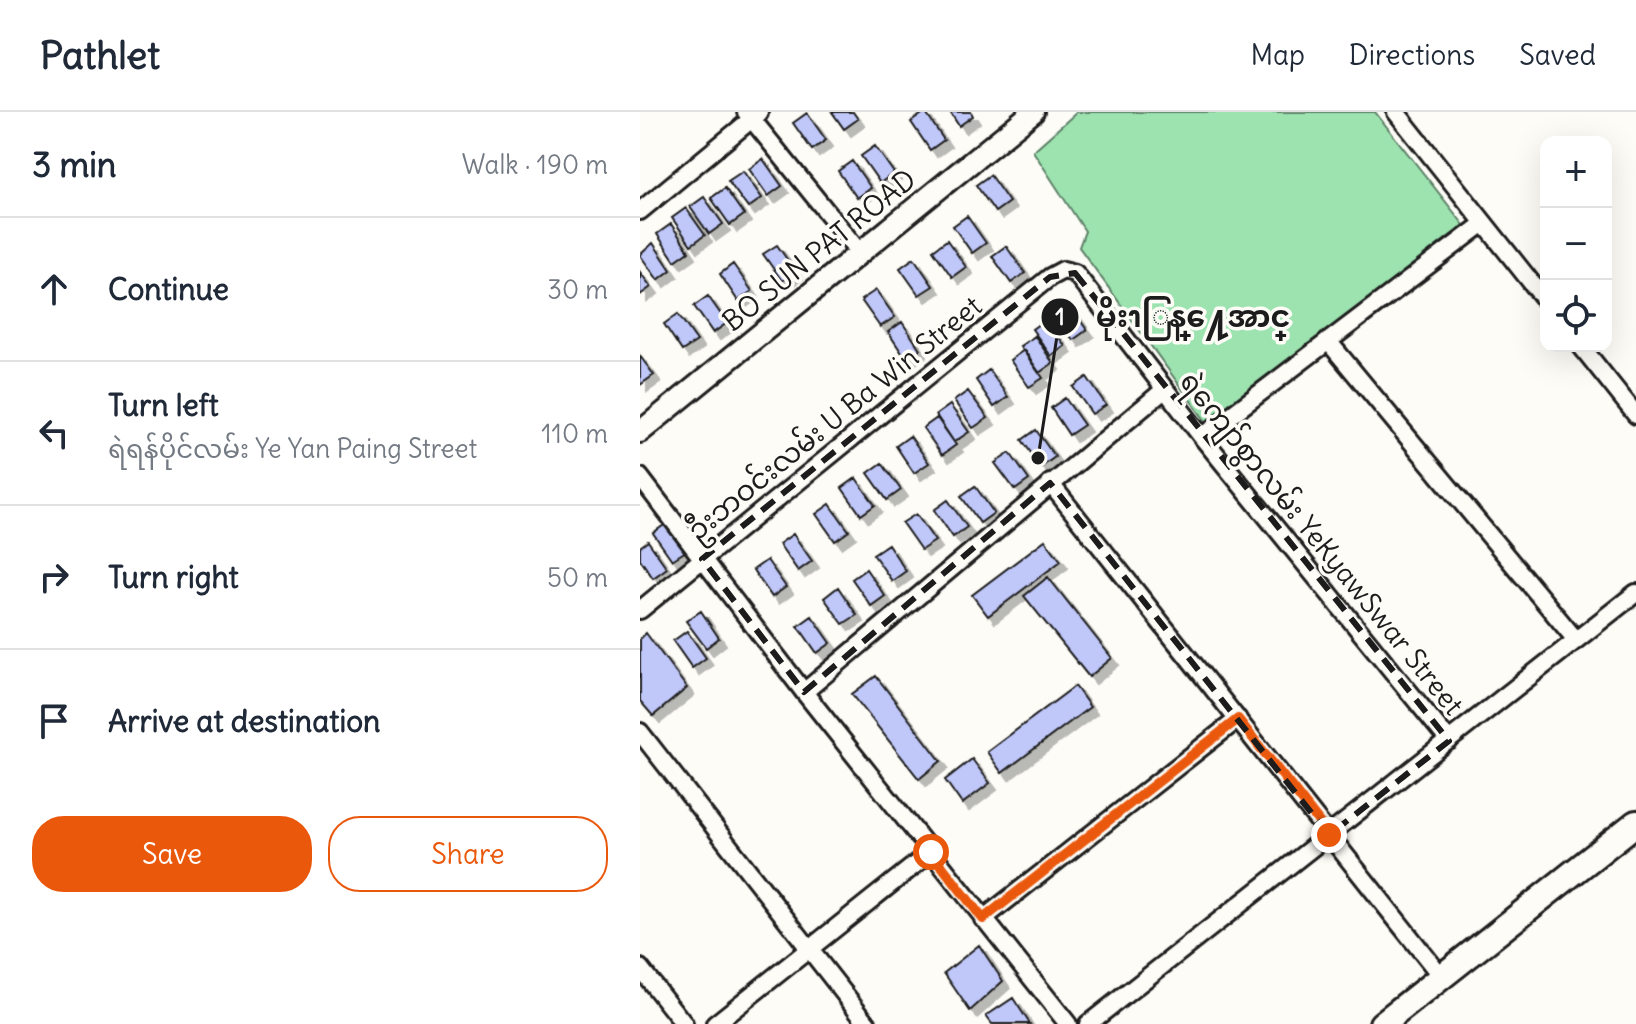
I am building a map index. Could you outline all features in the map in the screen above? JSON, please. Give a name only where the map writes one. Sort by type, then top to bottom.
[{"type":"main road","points":[[1382,1024],[1636,823]]},
{"type":"street","name":"BO SUN PAT ROAD","points":[[640,432],[1033,112]]},
{"type":"street","points":[[1396,112],[1540,293]]},
{"type":"street","points":[[640,211],[752,114],[860,253]]},
{"type":"street","points":[[1202,437],[1484,223]]},
{"type":"street","name":"ရဲကျော်စွာလမ်း YeKyawSwar Street","points":[[1063,270],[1075,273],[1164,390],[1449,741]]},
{"type":"street","name":"ဦးဘဝင်းလမ်း U Ba Win Street","points":[[640,610],[1050,277],[1063,270]]},
{"type":"street","points":[[1328,341],[1576,640]]},
{"type":"street","points":[[1586,352],[1636,415]]},
{"type":"street","points":[[804,692],[1164,390]]},
{"type":"street","points":[[640,477],[804,692],[1068,1024]]},
{"type":"street","points":[[1050,483],[1441,976]]},
{"type":"street","points":[[1088,1024],[1636,593]]},
{"type":"street","points":[[983,919],[1238,719]]},
{"type":"street","points":[[640,732],[868,1024]]},
{"type":"street","points":[[715,1024],[931,852]]},
{"type":"street","points":[[640,968],[684,1024]]},
{"type":"highlighted area","points":[[1075,273],[1449,741],[1329,835],[1050,483],[804,692],[702,559],[1050,277]]},
{"type":"green space","points":[[1077,112],[1375,112],[1464,225],[1207,423],[1079,247],[1085,231],[1033,151]]},
{"type":"building","points":[[832,112],[853,112],[858,119],[844,129]]},
{"type":"building","points":[[925,112],[944,140],[930,150],[911,122]]},
{"type":"building","points":[[950,112],[971,112],[973,116],[959,126]]},
{"type":"building","points":[[807,113],[826,140],[812,150],[793,123]]},
{"type":"building","points":[[875,146],[894,173],[880,183],[861,156]]},
{"type":"building","points":[[763,159],[782,186],[768,196],[749,169]]},
{"type":"building","points":[[852,161],[871,188],[857,198],[838,171]]},
{"type":"building","points":[[743,171],[762,198],[748,208],[728,181]]},
{"type":"building","points":[[990,175],[1009,202],[995,212],[976,185]]},
{"type":"building","points":[[725,188],[744,215],[730,225],[711,198]]},
{"type":"building","points":[[704,197],[723,224],[709,234],[690,207]]},
{"type":"building","points":[[686,208],[705,235],[691,245],[672,218]]},
{"type":"building","points":[[967,216],[986,243],[972,253],[953,226]]},
{"type":"building","points":[[671,224],[689,251],[675,261],[657,234]]},
{"type":"building","points":[[947,240],[966,267],[952,277],[933,250]]},
{"type":"building","points":[[653,243],[671,270],[658,280],[640,255]]},
{"type":"building","points":[[777,245],[796,272],[782,281],[763,254]]},
{"type":"building","points":[[1006,246],[1025,273],[1011,283],[992,256]]},
{"type":"building","points":[[914,258],[933,286],[919,295],[900,268]]},
{"type":"building","points":[[733,264],[752,291],[738,301],[720,274]]},
{"type":"building","points":[[640,272],[651,287],[640,295]]},
{"type":"building","points":[[876,290],[895,317],[880,327],[861,300]]},
{"type":"building","points":[[708,296],[727,323],[713,333],[694,306]]},
{"type":"building","points":[[1068,303],[1087,330],[1073,340],[1054,313]]},
{"type":"building","points":[[678,314],[697,341],[682,351],[664,324]]},
{"type":"building","points":[[1046,319],[1065,346],[1051,356],[1032,329]]},
{"type":"building","points":[[902,322],[920,349],[906,359],[888,332]]},
{"type":"building","points":[[1035,336],[1053,363],[1039,373],[1020,346]]},
{"type":"building","points":[[1024,350],[1043,378],[1029,387],[1010,360]]},
{"type":"building","points":[[640,356],[654,375],[640,385]]},
{"type":"building","points":[[989,370],[1008,397],[994,407],[976,380]]},
{"type":"building","points":[[1087,377],[1106,405],[1092,414],[1073,387]]},
{"type":"building","points":[[968,391],[988,418],[973,428],[954,401]]},
{"type":"building","points":[[1065,398],[1084,425],[1069,435],[1051,408]]},
{"type":"building","points":[[950,405],[969,432],[954,442],[936,415]]},
{"type":"building","points":[[937,418],[956,445],[942,455],[923,428]]},
{"type":"building","points":[[1036,430],[1055,457],[1041,467],[1022,440]]},
{"type":"building","points":[[910,436],[929,463],[914,473],[896,446]]},
{"type":"building","points":[[1010,453],[1029,480],[1015,490],[995,463]]},
{"type":"building","points":[[882,463],[901,490],[887,500],[868,473]]},
{"type":"building","points":[[856,478],[875,505],[861,515],[842,488]]},
{"type":"building","points":[[975,486],[994,513],[980,523],[961,496]]},
{"type":"building","points":[[948,500],[967,527],[953,537],[934,510]]},
{"type":"building","points":[[830,504],[849,531],[835,541],[816,514]]},
{"type":"building","points":[[916,514],[935,541],[921,550],[902,523]]},
{"type":"building","points":[[667,523],[686,551],[672,560],[653,533]]},
{"type":"building","points":[[793,534],[812,561],[798,571],[779,544]]},
{"type":"building","points":[[1045,540],[1061,561],[988,616],[972,595]]},
{"type":"building","points":[[648,541],[667,568],[653,578],[640,559],[640,547]]},
{"type":"building","points":[[888,544],[906,571],[892,581],[873,554]]},
{"type":"building","points":[[767,560],[786,587],[772,597],[753,570]]},
{"type":"building","points":[[866,569],[885,596],[871,606],[852,579]]},
{"type":"building","points":[[1048,577],[1112,658],[1089,677],[1024,596]]},
{"type":"building","points":[[838,587],[857,615],[843,624],[824,598]]},
{"type":"building","points":[[701,611],[719,638],[706,648],[686,621]]},
{"type":"building","points":[[812,616],[831,643],[817,653],[798,626]]},
{"type":"building","points":[[687,631],[706,658],[692,668],[673,641]]},
{"type":"building","points":[[646,633],[687,688],[653,716],[640,701],[640,639]]},
{"type":"building","points":[[876,676],[941,761],[919,779],[852,694]]},
{"type":"building","points":[[1075,686],[1090,707],[1002,773],[987,752]]},
{"type":"building","points":[[972,759],[990,783],[962,804],[945,780]]},
{"type":"building","points":[[979,945],[1003,981],[970,1011],[944,973]]},
{"type":"building","points":[[1013,998],[1030,1024],[992,1024],[986,1016]]},
{"type":"place","name":"မိုးၫြန္႔ေအာင္","points":[[1038,458]]},
{"type":"route","points":[[931,852],[983,919],[1238,719],[1329,835]]}]
